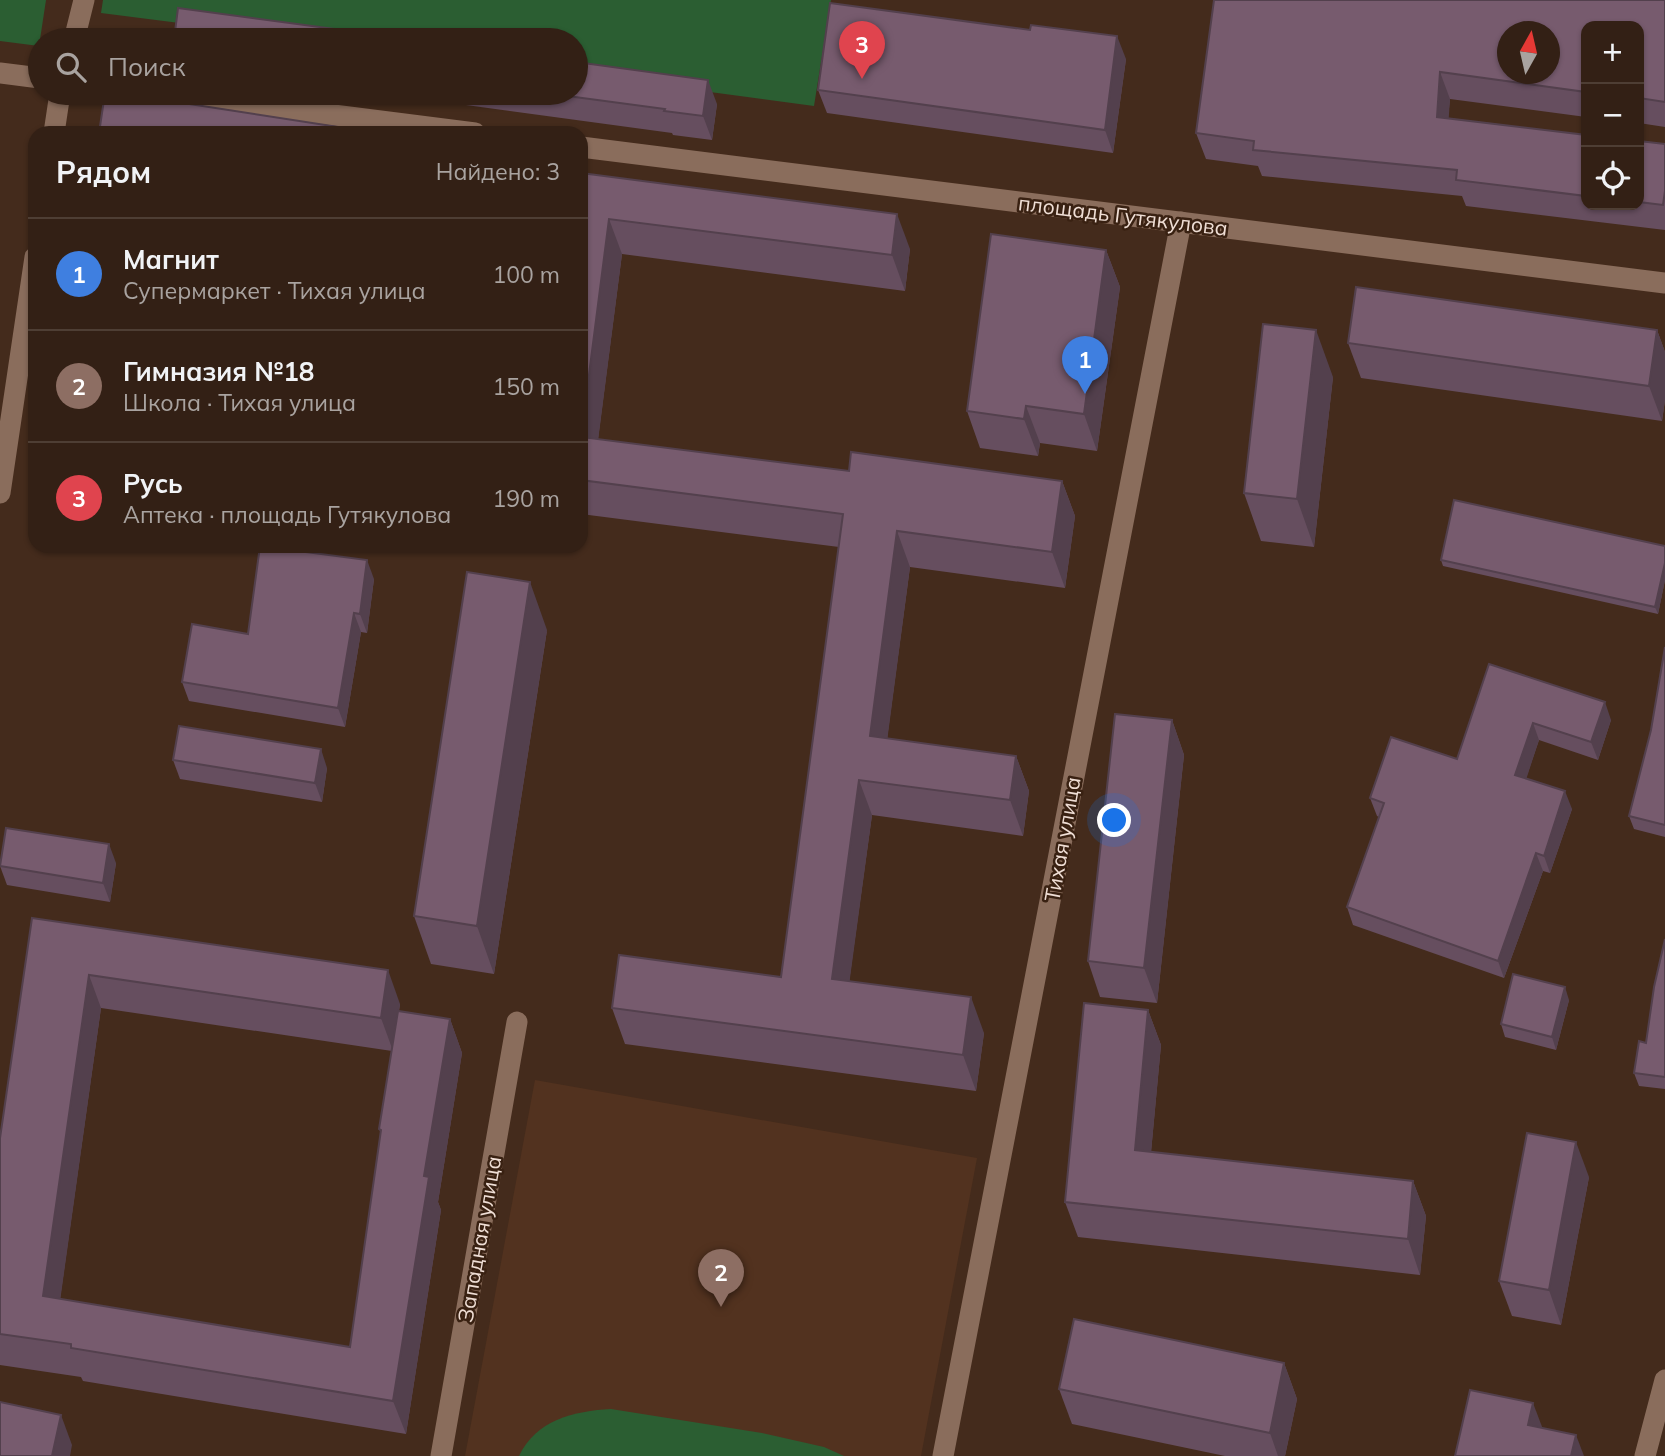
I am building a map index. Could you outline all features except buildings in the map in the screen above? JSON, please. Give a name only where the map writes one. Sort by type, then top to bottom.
[{"type":"street","points":[[77,28],[84,0]]},
{"type":"street","points":[[0,73],[28,76]]},
{"type":"street","points":[[55,126],[58,105]]},
{"type":"street","points":[[256,105],[420,126]]},
{"type":"street","name":"площадь Гутякулова","points":[[588,148],[1665,283]]},
{"type":"street","name":"Тихая улица","points":[[943,1456],[1181,222]]},
{"type":"street","points":[[0,494],[28,304]]},
{"type":"street","name":"Западная улица","points":[[441,1456],[517,1022]]},
{"type":"street","points":[[1645,1456],[1662,1404],[1665,1380]]},
{"type":"shaded area","points":[[535,1080],[977,1158],[921,1456],[465,1456]]},
{"type":"green space","points":[[0,0],[46,0],[42,28],[28,28],[28,45],[0,41]]},
{"type":"green space","points":[[103,0],[831,0],[814,106],[588,76],[588,28],[219,28],[101,13]]},
{"type":"green space","points":[[611,1409],[762,1433],[824,1447],[844,1456],[519,1456],[535,1434],[546,1426],[570,1415]]},
{"type":"place","name":"Русь","points":[[862,79]]},
{"type":"place","name":"Магнит","points":[[1085,394]]},
{"type":"place","name":"Гимназия №18","points":[[721,1307]]}]
